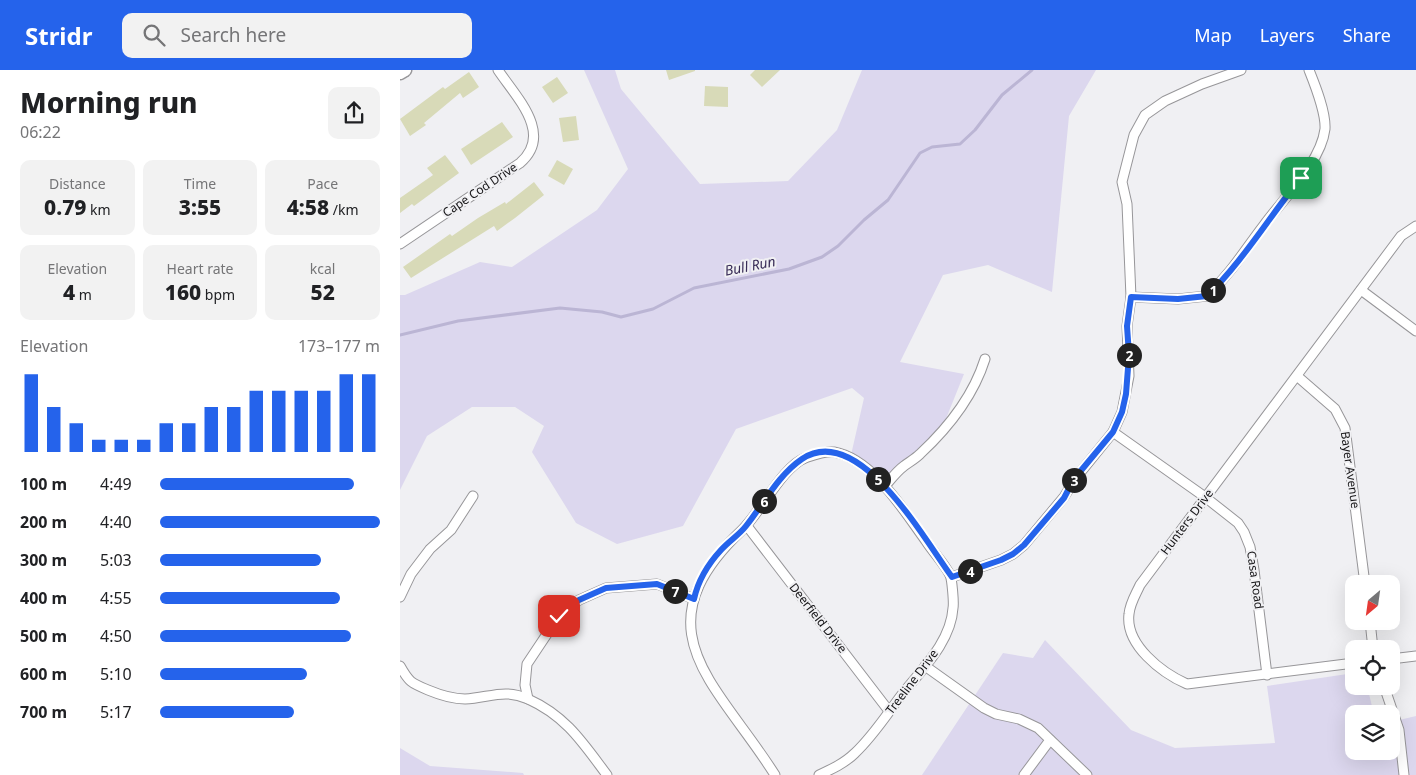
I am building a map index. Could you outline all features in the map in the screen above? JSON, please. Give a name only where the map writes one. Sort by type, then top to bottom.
[{"type":"main road","points":[[400,73],[405,70]]},
{"type":"street","name":"Cape Cod Drive","points":[[400,244],[520,163],[532,151],[536,136],[532,121],[498,70]]},
{"type":"street","points":[[775,775],[712,688],[693,646],[691,622],[694,599],[704,573],[721,550],[747,526],[784,477],[802,459],[821,453],[834,452],[866,468],[886,486],[952,577],[1001,560],[1013,554],[1024,545],[1064,498],[1074,479],[1113,432],[1122,412],[1126,394],[1129,355],[1127,326],[1131,297],[1127,204],[1122,182],[1134,135],[1145,115],[1165,101],[1202,84],[1241,70]]},
{"type":"street","points":[[1131,297],[1178,299],[1207,296],[1237,265],[1258,232],[1301,178],[1318,149],[1325,128],[1317,88],[1309,70]]},
{"type":"street","name":"Hunters Drive","points":[[1345,664],[1187,684],[1172,678],[1153,662],[1136,643],[1128,615],[1140,585],[1402,236],[1416,226]]},
{"type":"street","points":[[1361,290],[1416,331]]},
{"type":"street","points":[[886,486],[903,466],[929,445],[960,410],[979,377],[985,359]]},
{"type":"street","name":"Bayer Avenue","points":[[1297,376],[1335,409],[1344,428],[1364,575]]},
{"type":"street","name":"Casa Road","points":[[1113,432],[1238,523],[1250,546],[1267,675]]},
{"type":"street","points":[[400,597],[411,574],[430,549],[451,530],[473,496]]},
{"type":"street","name":"Deerfield Drive","points":[[747,526],[890,711]]},
{"type":"street","name":"Treeline Drive","points":[[819,775],[853,755],[879,727],[942,642],[953,608],[952,577]]},
{"type":"street","points":[[528,699],[525,685],[526,664],[559,616],[579,600],[606,588],[657,584],[694,599]]},
{"type":"street","points":[[1400,657],[1416,656]]},
{"type":"street","points":[[400,666],[408,682],[445,697],[464,699],[508,692],[528,699],[560,716],[577,734],[607,775]]},
{"type":"street","points":[[925,666],[984,708],[996,714],[1020,719],[1038,728],[1087,775]]},
{"type":"street","points":[[1387,695],[1399,730],[1404,775]]},
{"type":"street","points":[[1024,775],[1050,740]]},
{"type":"shaded area","points":[[584,70],[615,70],[621,89],[700,184],[788,181],[837,130],[862,70],[1096,70],[1069,116],[1052,292],[988,265],[943,275],[900,362],[964,374],[937,441],[887,482],[851,455],[864,398],[852,388],[736,429],[683,526],[617,544],[576,523],[532,452],[544,426],[515,407],[472,407],[427,436],[400,490],[400,295],[405,295],[480,262],[512,267],[597,210],[628,169]]},
{"type":"shaded area","points":[[1045,640],[1131,730],[1175,748],[1275,743],[1267,686],[1345,674],[1345,695],[1369,695],[1372,705],[1345,705],[1345,760],[1400,760],[1400,720],[1416,716],[1416,775],[922,775],[1003,653],[1033,658]]},
{"type":"shaded area","points":[[400,748],[430,766],[523,773],[524,775],[400,775]]},
{"type":"building","points":[[666,70],[695,70],[695,71],[669,80]]},
{"type":"building","points":[[755,70],[780,70],[762,87],[750,75]]},
{"type":"building","points":[[469,72],[479,87],[463,98],[460,93],[424,123],[426,125],[410,136],[400,119],[443,87],[445,89]]},
{"type":"building","points":[[557,77],[568,93],[553,103],[542,87]]},
{"type":"building","points":[[705,86],[728,87],[728,107],[704,106]]},
{"type":"building","points":[[576,116],[579,140],[563,142],[559,118]]},
{"type":"building","points":[[502,122],[513,137],[471,165],[461,149]]},
{"type":"building","points":[[445,155],[459,173],[414,206],[412,204],[400,213],[400,198],[433,175],[427,168]]},
{"type":"building","points":[[557,160],[573,169],[564,185],[548,176]]},
{"type":"building","points":[[534,182],[544,195],[497,231],[494,226],[411,278],[403,267],[450,234],[452,236],[505,202],[506,204]]},
{"type":"waterway","name":"Bull Run","points":[[400,335],[458,321],[560,308],[602,312],[621,317],[653,309],[694,288],[789,269],[822,257],[838,246],[864,220],[888,200],[920,153],[932,147],[960,144],[975,130],[1002,95],[1032,70]]},
{"type":"route","points":[[559,616],[579,600],[606,588],[657,584],[694,599],[704,573],[721,550],[747,526],[784,477],[802,459],[821,453],[834,452],[866,468],[886,486],[952,577],[1013,554],[1024,545],[1064,498],[1074,479],[1117,425],[1122,412],[1129,376],[1127,326],[1131,297],[1178,299],[1207,296],[1237,265],[1258,232],[1301,178]]}]
